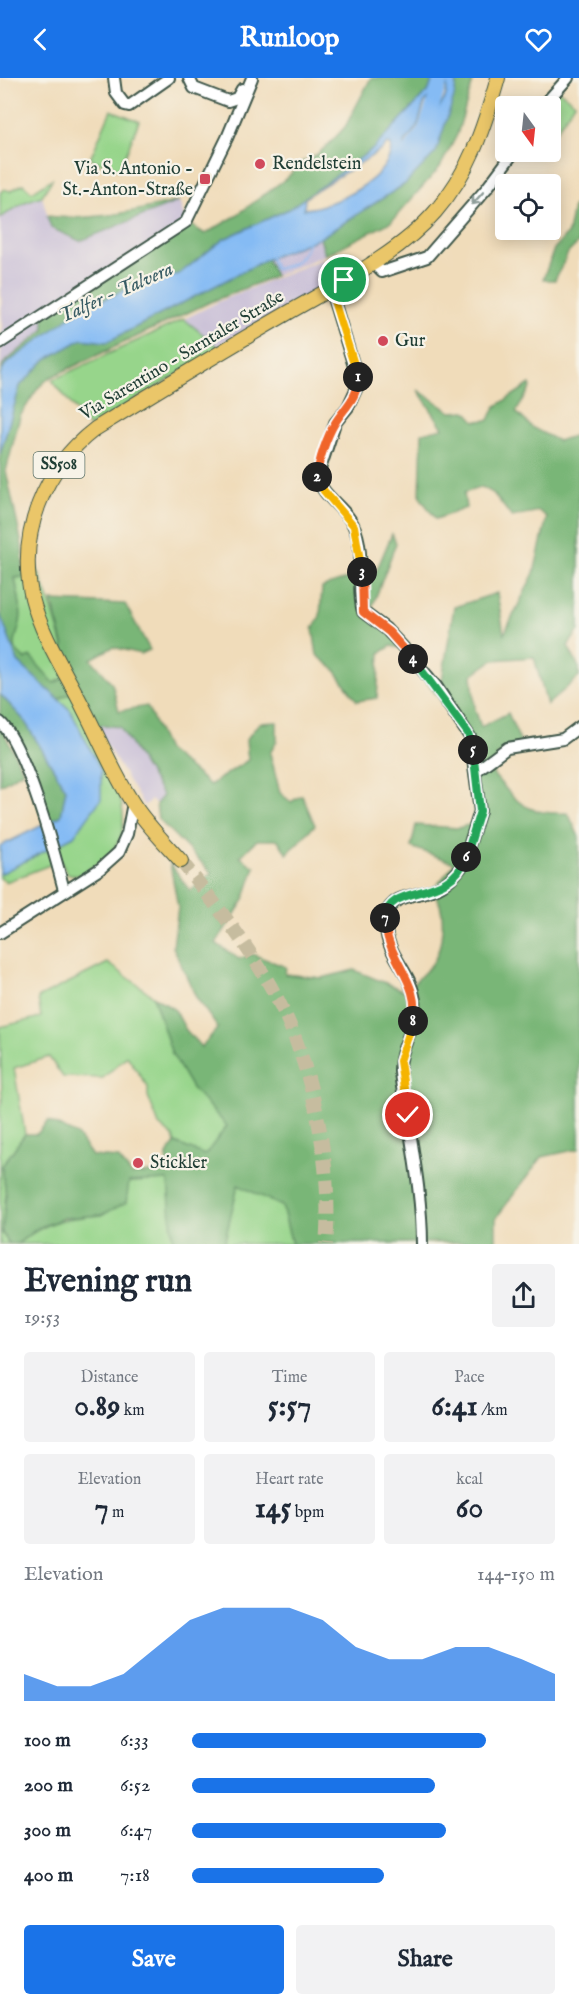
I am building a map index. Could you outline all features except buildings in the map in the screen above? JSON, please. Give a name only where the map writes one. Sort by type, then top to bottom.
[{"type":"main road","name":"Via Sarentino - Sarntaler Straße","points":[[142,823],[46,635],[33,598],[28,545],[42,496],[64,458],[95,429],[330,288],[408,238],[434,213],[460,180],[476,151],[498,78]]},
{"type":"main road","name":"SS508","points":[[142,823],[181,861]]},
{"type":"street","points":[[114,78],[116,93],[124,105],[129,106],[169,78]]},
{"type":"street","points":[[189,78],[194,88],[228,101],[237,98],[246,78]]},
{"type":"street","points":[[0,343],[183,225],[195,209],[252,78]]},
{"type":"street","points":[[552,96],[568,78]]},
{"type":"street","points":[[372,262],[382,272],[427,257],[506,162]]},
{"type":"street","points":[[330,288],[359,383],[348,407],[335,423],[318,478],[324,491],[350,520],[356,531],[362,569],[363,612],[392,635],[440,691],[470,737],[480,811],[463,865],[452,878],[436,888],[395,900],[385,915],[389,946],[406,975],[415,1004],[413,1021],[400,1061],[400,1074],[410,1126],[422,1244]]},
{"type":"street","points":[[0,722],[17,746],[57,860],[64,890]]},
{"type":"street","points":[[476,771],[507,748],[567,738],[579,727]]},
{"type":"street","points":[[0,933],[100,869],[119,852],[127,834],[142,823]]},
{"type":"shaded area","points":[[42,196],[51,228],[80,241],[179,201],[186,222],[44,330],[0,368],[2,336],[0,218],[25,202]]},
{"type":"shaded area","points":[[320,238],[325,255],[275,276],[267,259]]},
{"type":"shaded area","points":[[322,259],[330,280],[330,288],[240,341],[236,335],[217,346],[184,319],[222,300]]},
{"type":"shaded area","points":[[103,725],[120,727],[163,796],[156,804],[151,800],[144,806],[96,728]]},
{"type":"green space","points":[[371,78],[433,78],[429,90],[373,149],[289,209],[224,239],[179,274],[137,284],[0,376],[3,364],[44,330],[44,313],[186,222],[205,234],[234,217],[288,177],[300,163],[316,155],[345,127]]},
{"type":"green space","points":[[457,78],[474,78],[457,135],[440,167],[391,222],[325,255],[320,238],[404,185],[454,97]]},
{"type":"green space","points":[[554,87],[575,103],[561,123],[561,96],[548,96]]},
{"type":"green space","points":[[111,110],[139,121],[120,170],[90,159]]},
{"type":"green space","points":[[53,178],[42,196],[25,202],[0,218],[0,193],[4,189],[10,191],[23,184],[32,192]]},
{"type":"green space","points":[[579,198],[579,242],[568,253],[555,280],[543,280],[554,249],[568,233],[573,207]]},
{"type":"green space","points":[[179,201],[80,241],[51,228],[47,216],[97,217]]},
{"type":"green space","points":[[267,259],[275,276],[208,303],[49,378],[38,388],[20,416],[6,471],[22,545],[24,577],[15,578],[21,612],[15,647],[26,660],[30,656],[54,683],[68,676],[75,691],[58,699],[18,662],[1,618],[0,454],[20,386],[45,360],[82,339],[107,342]]},
{"type":"green space","points":[[184,319],[221,349],[89,427],[52,380]]},
{"type":"green space","points":[[530,384],[531,387],[516,412],[533,428],[558,441],[579,434],[579,630],[568,646],[579,668],[579,677],[547,705],[534,657],[493,660],[472,675],[475,709],[481,727],[508,713],[521,743],[497,755],[493,774],[524,806],[542,812],[568,813],[579,837],[579,1149],[542,1157],[496,1218],[496,1242],[292,1244],[282,1206],[238,1185],[224,1244],[173,1244],[168,1180],[129,1182],[126,1203],[101,1215],[64,1218],[38,1228],[17,1244],[10,1244],[2,1233],[6,1194],[2,1166],[25,1134],[37,1134],[48,1121],[77,1135],[92,1156],[118,1158],[132,1175],[166,1171],[167,1155],[175,1143],[205,1155],[227,1126],[192,1088],[172,1054],[153,996],[175,1010],[186,1030],[201,1047],[218,1028],[196,997],[173,947],[178,907],[170,863],[190,891],[212,873],[158,819],[156,804],[163,796],[120,727],[103,725],[96,728],[60,651],[64,647],[52,601],[125,604],[150,650],[141,654],[113,647],[91,659],[112,683],[119,711],[147,706],[167,750],[210,785],[248,760],[246,740],[259,723],[277,722],[277,741],[270,753],[280,793],[291,802],[302,795],[315,825],[287,854],[278,840],[257,840],[240,857],[255,867],[244,900],[216,943],[239,959],[252,954],[286,967],[285,974],[322,978],[354,970],[405,991],[429,968],[436,957],[442,929],[441,910],[435,895],[437,885],[455,863],[411,847],[416,825],[458,828],[472,824],[474,783],[469,750],[453,718],[401,648],[391,646],[380,653],[377,698],[357,701],[335,670],[317,655],[313,629],[320,616],[322,588],[344,580],[367,580],[375,574],[392,534],[396,543],[370,613],[441,686],[454,607],[497,593],[504,634],[534,573],[547,517],[539,511],[512,517],[493,493],[482,487],[464,493],[466,508],[436,519],[420,497],[422,433],[443,428],[418,390],[451,412],[466,411],[475,421],[489,420],[495,407]]},
{"type":"green space","points":[[34,561],[55,617],[68,676],[54,683],[30,657],[26,661],[20,656],[15,647],[21,612],[15,578],[29,576]]},
{"type":"green space","points":[[75,691],[100,743],[116,784],[123,821],[121,836],[108,855],[77,876],[67,873],[60,861],[6,882],[0,878],[0,874],[74,836],[70,710],[58,699]]},
{"type":"green space","points":[[0,694],[24,720],[66,789],[61,816],[48,822],[15,732],[0,718]]},
{"type":"green space","points":[[0,725],[23,771],[0,785]]},
{"type":"green space","points":[[108,963],[153,996],[172,1054],[192,1088],[228,1126],[205,1156],[175,1143],[173,1137],[159,1125],[148,1096],[148,1087],[127,1056],[103,1078],[63,1077],[49,1057],[14,1068],[25,1134],[2,1166],[6,1194],[2,1233],[9,1244],[0,1244],[0,1106],[2,1102],[0,1027],[41,1017],[38,998]]},
{"type":"green space","points":[[169,1180],[173,1244],[17,1244],[38,1230],[56,1222],[101,1215],[128,1182]]},
{"type":"green space","points":[[238,1185],[282,1206],[292,1244],[224,1244]]},
{"type":"water","points":[[433,78],[443,78],[424,104],[418,125],[405,143],[405,149],[420,145],[445,98],[447,78],[457,78],[454,97],[436,152],[405,184],[320,238],[267,259],[107,342],[82,339],[45,360],[20,386],[0,454],[0,376],[5,365],[77,312],[137,284],[179,274],[224,239],[289,209],[310,194],[373,149],[429,90]],"holes":[[[387,144],[391,145],[389,157],[382,169],[371,180],[344,197],[304,209],[305,199],[310,194],[383,149]]]},
{"type":"water","points":[[0,614],[18,662],[70,710],[101,770],[101,799],[74,836],[0,874],[0,846],[61,816],[66,789],[24,720],[0,694]]},
{"type":"waterway","points":[[400,165],[425,129],[442,78]]},
{"type":"waterway","points":[[270,257],[275,269],[286,266],[296,261],[304,253],[308,242]]},
{"type":"tunnel","points":[[181,861],[248,950],[272,988],[293,1034],[312,1092],[319,1123],[327,1186],[326,1244]]},
{"type":"place","name":"Rendelstein","points":[[260,164]]},
{"type":"place","name":"Via S. Antonio - St.-Anton-Straße","points":[[205,179]]},
{"type":"place","name":"Gur","points":[[383,341]]},
{"type":"place","name":"Stickler","points":[[138,1163]]},
{"type":"route","points":[[344,280],[330,288],[359,383],[348,407],[335,423],[318,470],[318,478],[321,487],[353,523],[356,531],[362,569],[361,604],[364,614],[386,629],[436,686],[470,737],[480,811],[479,821],[463,865],[458,872],[436,888],[395,900],[385,915],[386,938],[392,955],[406,975],[415,1004],[413,1021],[400,1061],[400,1074],[408,1115]]},
{"type":"water label","name":"Talfer - Talvera","points":[[116,293]]}]
